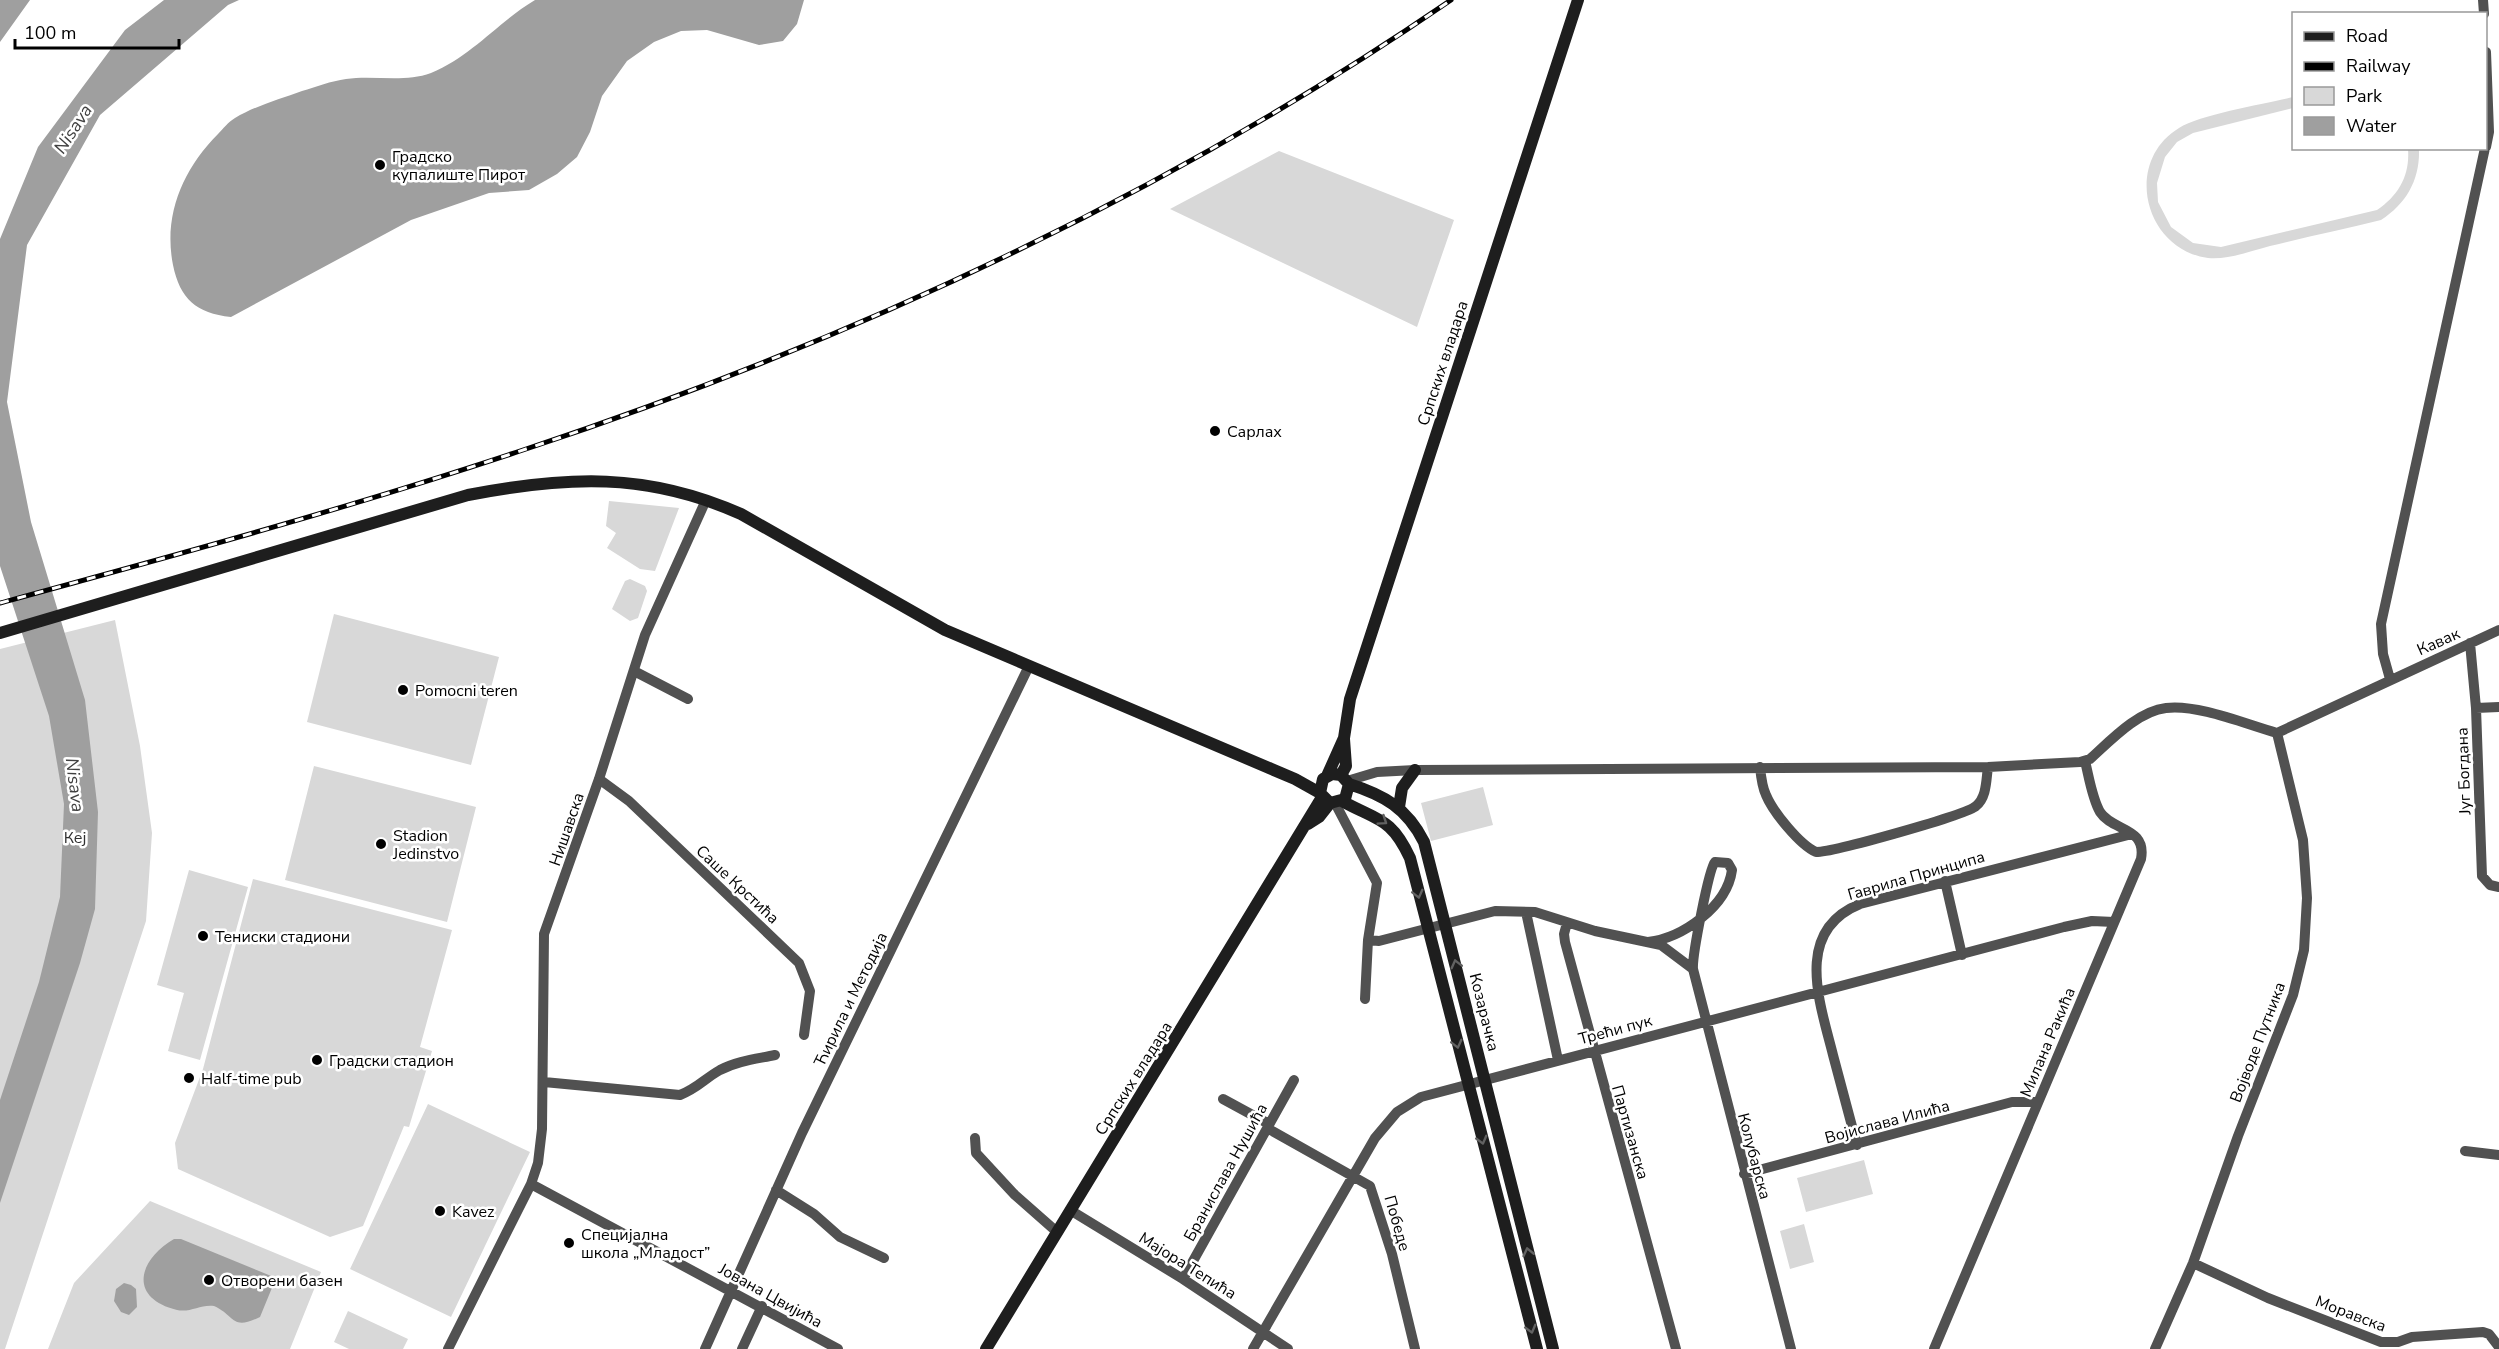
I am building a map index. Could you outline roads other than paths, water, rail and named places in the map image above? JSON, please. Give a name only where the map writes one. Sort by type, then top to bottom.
[{"type":"street","name":"Српских владара","points":[[986,1349],[1308,824],[1330,800],[1349,792],[1346,780],[1344,738],[1350,699],[1578,0]]},
{"type":"street","points":[[2487,79],[2489,132],[2487,140]]},
{"type":"street","points":[[2390,679],[2383,654],[2381,624],[2485,150]]},
{"type":"street","points":[[0,633],[435,505],[514,486],[584,480],[661,487],[706,500],[741,514],[945,630],[1295,779],[1330,800],[1372,814],[1398,834],[1410,858],[1537,1349]]},
{"type":"street","name":"Нишавска","points":[[448,1349],[531,1184],[540,1153],[544,1082],[544,934],[599,779],[645,635],[706,500]]},
{"type":"street","name":"Кавак","points":[[2277,733],[2499,630]]},
{"type":"street","name":"Југ Богдана","points":[[2470,644],[2476,708],[2482,876],[2490,885],[2499,887]]},
{"type":"street","name":"Ћирила и Методија","points":[[705,1349],[776,1190],[1029,666]]},
{"type":"street","points":[[634,671],[688,699]]},
{"type":"street","points":[[2476,708],[2499,707]]},
{"type":"street","points":[[1295,779],[1325,777],[1346,780],[1377,772],[1415,770],[1988,767],[2085,761],[2133,724],[2164,708],[2200,712],[2277,733]]},
{"type":"street","name":"Војводе Путника","points":[[2155,1349],[2193,1263],[2238,1136],[2293,995],[2304,950],[2307,898],[2303,840],[2277,733]]},
{"type":"street","name":"Српских владара","points":[[1330,800],[1325,777],[1344,738]]},
{"type":"street","points":[[2085,761],[2101,814],[2132,834]]},
{"type":"street","points":[[1760,767],[1764,792],[1769,802],[1801,841],[1816,852],[1942,819],[1975,807],[1985,792],[1988,767]]},
{"type":"street","points":[[1399,807],[1402,788],[1415,770]]},
{"type":"street","name":"Саше Крстића","points":[[599,779],[629,801],[799,963],[810,991],[804,1035]]},
{"type":"street","name":"Козарачка","points":[[1346,780],[1374,792],[1399,807],[1412,820],[1424,842],[1553,1349]]},
{"type":"street","points":[[1330,800],[1377,883],[1368,940],[1365,999]]},
{"type":"street","name":"Гаврила Принципа","points":[[1857,1145],[1817,992],[1818,951],[1825,933],[1836,918],[1860,904],[2132,834]]},
{"type":"street","name":"Милана Ракића","points":[[1934,1349],[2140,859],[2142,849],[2132,834]]},
{"type":"street","name":"Колубарска","points":[[1648,942],[1668,939],[1701,919],[1731,876],[1731,868],[1723,861],[1715,862],[1710,869],[1701,919],[1692,958],[1693,969],[1744,1174],[1791,1349]]},
{"type":"street","points":[[1945,881],[1962,955]]},
{"type":"street","name":"Колубарска","points":[[1427,930],[1495,911],[1551,915],[1567,923],[1661,945],[1693,969]]},
{"type":"street","points":[[1526,912],[1558,1060]]},
{"type":"street","name":"Трећи пук","points":[[1253,1349],[1374,1138],[1397,1112],[1421,1097],[2080,923],[2114,922]]},
{"type":"street","name":"Партизанска","points":[[1567,923],[1563,934],[1565,942],[1676,1349]]},
{"type":"street","points":[[1368,940],[1378,941],[1427,930]]},
{"type":"street","points":[[544,1082],[680,1095],[702,1085],[712,1075],[737,1062],[775,1055]]},
{"type":"street","name":"Бранислава Нушића","points":[[1183,1279],[1294,1080]]},
{"type":"street","name":"Победе","points":[[1224,1099],[1366,1182],[1373,1190],[1415,1349]]},
{"type":"street","name":"Војислава Илића","points":[[1744,1174],[2012,1102],[2038,1101]]},
{"type":"street","points":[[975,1138],[976,1153],[1015,1195],[1057,1232]]},
{"type":"street","points":[[2465,1151],[2499,1155]]},
{"type":"street","name":"Јована Цвијића","points":[[531,1184],[762,1306],[838,1349]]},
{"type":"street","points":[[776,1190],[814,1215],[840,1237],[884,1258]]},
{"type":"street","name":"Мајора Тепића","points":[[1070,1210],[1183,1279],[1288,1349]]},
{"type":"street","name":"Моравска","points":[[2193,1263],[2268,1298],[2387,1346],[2412,1336],[2483,1332],[2489,1334],[2499,1347]]},
{"type":"street","points":[[1520,1289],[1536,1286]]},
{"type":"street","points":[[742,1349],[762,1306]]},
{"type":"water","points":[[0,0],[30,0],[0,42]]},
{"type":"water","name":"Nisava","points":[[164,0],[239,0],[228,5],[100,115],[27,245],[7,402],[31,522],[85,700],[98,812],[95,909],[80,963],[0,1203],[0,1100],[39,982],[60,897],[64,804],[49,716],[0,566],[0,239],[38,147],[125,30]]},
{"type":"water","name":"Градско купалиште Пирот","points":[[535,0],[804,0],[797,24],[783,41],[759,45],[707,30],[681,31],[654,42],[627,61],[602,96],[590,132],[577,157],[557,174],[529,190],[489,193],[411,220],[231,317],[199,308],[185,295],[173,265],[171,228],[174,211],[179,194],[195,162],[230,121],[259,106],[335,81],[357,78],[410,78],[431,73],[459,58]]},
{"type":"water","name":"Отворени базен","points":[[174,1239],[181,1239],[276,1278],[260,1317],[244,1323],[234,1320],[214,1306],[177,1310],[151,1297],[145,1288],[146,1268],[152,1257]]},
{"type":"water","points":[[124,1283],[136,1289],[137,1307],[129,1315],[121,1312],[114,1301],[116,1289]]},
{"type":"railway","points":[[0,603],[396,491],[647,407],[768,361],[887,311],[1004,257],[1120,199],[1233,137],[1343,71],[1451,0]]},
{"type":"place","name":"Градско купалиште Пирот","points":[[380,165]]},
{"type":"place","name":"Сарлах","points":[[1215,431]]},
{"type":"place","name":"Pomocni teren","points":[[403,690]]},
{"type":"place","name":"Stadion Jedinstvo","points":[[381,844]]},
{"type":"place","name":"Тениски стадиони","points":[[203,936]]},
{"type":"place","name":"Градски стадион","points":[[317,1060]]},
{"type":"place","name":"Half-time pub","points":[[189,1078]]},
{"type":"place","name":"Kavez","points":[[440,1211]]},
{"type":"place","name":"Специјална школа „Младост”","points":[[569,1243]]},
{"type":"place","name":"Отворени базен","points":[[209,1280]]},
{"type":"park label","name":"Кеј","points":[[75,837]]}]
